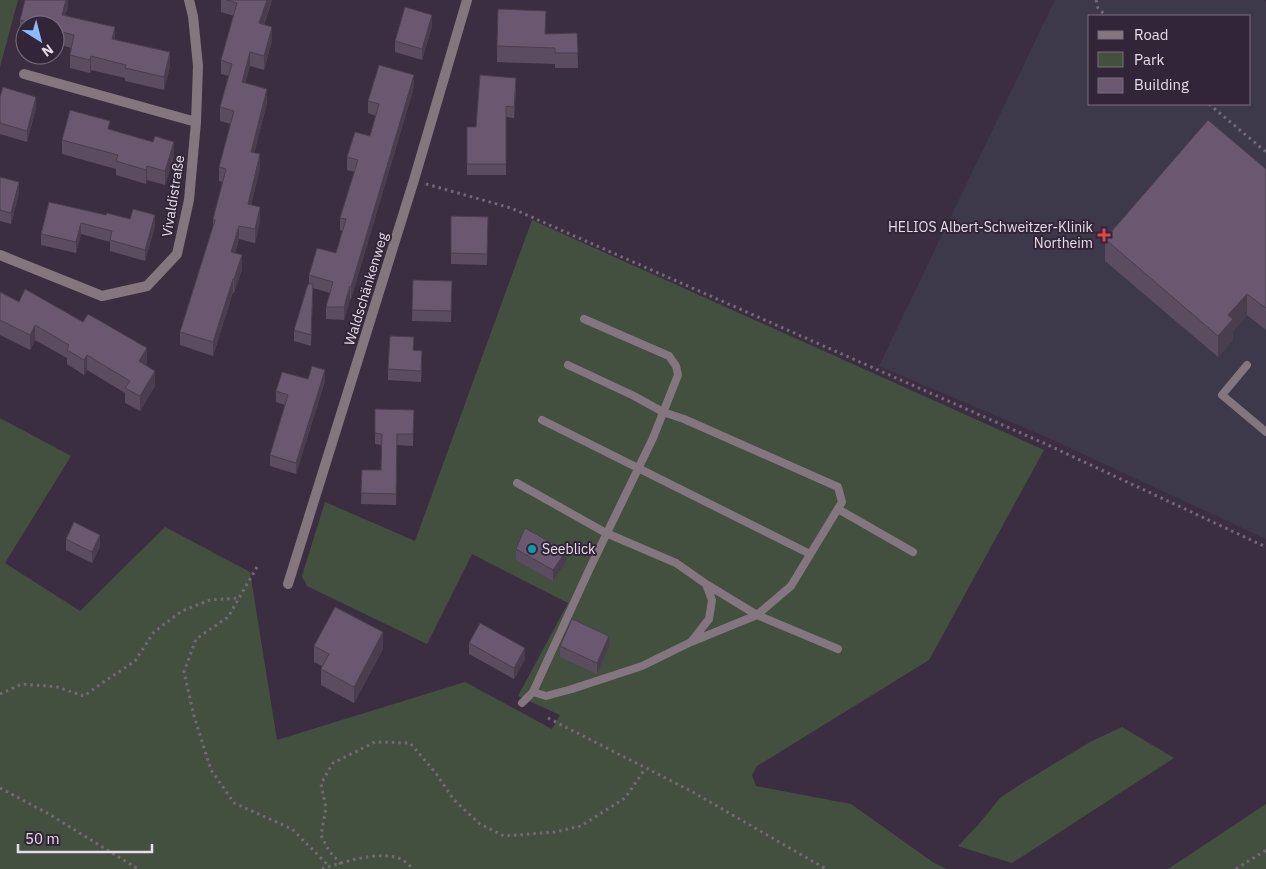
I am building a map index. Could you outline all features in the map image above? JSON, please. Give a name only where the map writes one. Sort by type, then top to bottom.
[{"type":"street","name":"Vivaldistraße","points":[[0,255],[102,296],[147,286],[177,254],[189,200],[196,122],[198,66],[193,16],[189,0]]},
{"type":"street","name":"Waldschänkenweg","points":[[288,584],[414,180],[467,0]]},
{"type":"street","points":[[24,74],[196,122]]},
{"type":"lane","points":[[522,704],[533,692],[638,468],[678,375],[676,366],[669,356],[584,319]]},
{"type":"lane","points":[[533,692],[546,696],[642,666],[691,642],[756,615],[791,586],[842,502],[838,486],[684,419],[663,412],[568,365]]},
{"type":"lane","points":[[1247,365],[1222,394],[1266,432]]},
{"type":"lane","points":[[542,420],[810,554]]},
{"type":"lane","points":[[517,483],[606,533],[676,563],[756,615],[838,649]]},
{"type":"lane","points":[[838,509],[913,552]]},
{"type":"lane","points":[[691,642],[708,619],[712,600],[706,584]]},
{"type":"path","points":[[1096,0],[1098,8],[1105,15]]},
{"type":"path","points":[[1210,105],[1266,152]]},
{"type":"path","points":[[414,180],[511,208],[1048,445],[1266,547]]},
{"type":"path","points":[[257,567],[228,617],[196,639],[184,672],[194,716],[211,770],[234,803],[292,829],[330,867]]},
{"type":"path","points":[[0,694],[22,684],[57,687],[84,696],[104,680],[136,661],[154,632],[182,611],[210,600],[240,598]]},
{"type":"path","points":[[548,718],[691,791],[826,869]]},
{"type":"path","points":[[341,864],[329,851],[322,835],[326,808],[321,784],[333,763],[375,742],[410,743],[435,772],[454,800],[480,824],[504,836],[555,832],[581,826],[625,798],[645,769]]},
{"type":"path","points":[[0,788],[49,814],[138,869]]},
{"type":"path","points":[[1236,869],[1266,850]]},
{"type":"path","points":[[322,869],[378,855],[403,859],[413,869]]},
{"type":"shaded area","name":"HELIOS Albert-Schweitzer-Klinik Northeim","points":[[1055,0],[1264,0],[1266,2],[1266,539],[1044,436],[879,366]]},
{"type":"green space","points":[[0,0],[18,0],[0,67]]},
{"type":"green space","points":[[532,220],[1044,450],[929,660],[757,766],[752,775],[756,786],[851,804],[934,863],[947,869],[0,869],[0,418],[71,456],[5,563],[80,611],[165,527],[250,572],[277,740],[465,682],[552,729],[560,715],[518,696],[568,603],[472,554],[427,644],[307,586],[302,576],[325,502],[415,541]]},
{"type":"green space","points":[[1122,727],[1174,758],[1012,863],[958,846],[1000,798],[1090,742]]},
{"type":"green space","points":[[1266,804],[1266,869],[1168,869]]},
{"type":"building","points":[[25,0],[66,0],[62,15],[21,15]]},
{"type":"building","points":[[227,0],[267,0],[259,23],[272,27],[264,56],[250,52],[242,82],[267,89],[251,152],[260,154],[248,204],[260,207],[255,229],[239,226],[231,252],[242,255],[213,342],[180,332],[215,220],[213,219],[226,169],[219,167],[234,111],[220,107],[232,64],[221,60],[237,3]]},
{"type":"building","points":[[405,7],[432,15],[422,49],[395,41]]},
{"type":"building","points":[[498,9],[546,11],[545,34],[577,33],[578,53],[555,53],[555,48],[497,46]]},
{"type":"building","points":[[65,16],[115,27],[112,39],[170,52],[164,77],[125,68],[126,65],[91,56],[90,60],[70,55],[74,35],[65,33]]},
{"type":"building","points":[[379,65],[414,75],[344,307],[326,307],[333,282],[309,275],[317,248],[336,253],[346,219],[340,218],[358,160],[347,157],[355,132],[370,136],[379,104],[368,101]]},
{"type":"building","points":[[480,75],[516,78],[514,107],[506,106],[506,164],[467,164],[467,127],[476,127]]},
{"type":"building","points":[[3,87],[36,97],[27,131],[0,123],[0,97]]},
{"type":"building","points":[[70,110],[110,121],[108,129],[153,142],[155,136],[174,142],[165,171],[147,166],[146,170],[116,161],[118,155],[62,140]]},
{"type":"building","points":[[1208,120],[1266,169],[1266,308],[1247,294],[1228,315],[1233,319],[1218,336],[1105,239]]},
{"type":"building","points":[[0,177],[19,182],[11,213],[0,210]]},
{"type":"building","points":[[49,202],[130,219],[133,209],[155,215],[145,250],[110,240],[112,231],[81,223],[76,242],[41,234]]},
{"type":"building","points":[[451,216],[488,217],[487,254],[451,253]]},
{"type":"building","points":[[413,280],[452,281],[451,311],[412,310]]},
{"type":"building","points":[[308,284],[313,284],[311,335],[294,330]]},
{"type":"building","points":[[25,289],[83,322],[88,314],[147,348],[139,361],[155,371],[140,396],[125,388],[130,381],[87,355],[84,360],[67,350],[69,345],[35,325],[30,335],[0,320],[0,292],[19,302]]},
{"type":"building","points":[[390,336],[414,337],[413,350],[422,351],[421,371],[388,369]]},
{"type":"building","points":[[312,366],[325,370],[296,463],[270,455],[288,395],[276,391],[282,372],[308,379]]},
{"type":"building","points":[[375,409],[414,410],[413,434],[397,434],[396,494],[361,493],[362,470],[381,470],[382,434],[375,433]]},
{"type":"building","points":[[74,522],[100,535],[92,552],[66,539]]},
{"type":"building","points":[[525,528],[566,551],[553,570],[516,549]]},
{"type":"building","points":[[335,607],[383,632],[354,687],[321,669],[329,654],[314,646]]},
{"type":"building","points":[[572,619],[609,636],[597,663],[560,646]]},
{"type":"building","points":[[480,623],[525,648],[514,668],[469,643]]},
{"type":"place","name":"HELIOS Albert-Schweitzer-Klinik Northeim","points":[[1104,235]]},
{"type":"place","name":"Seeblick","points":[[532,549]]}]
